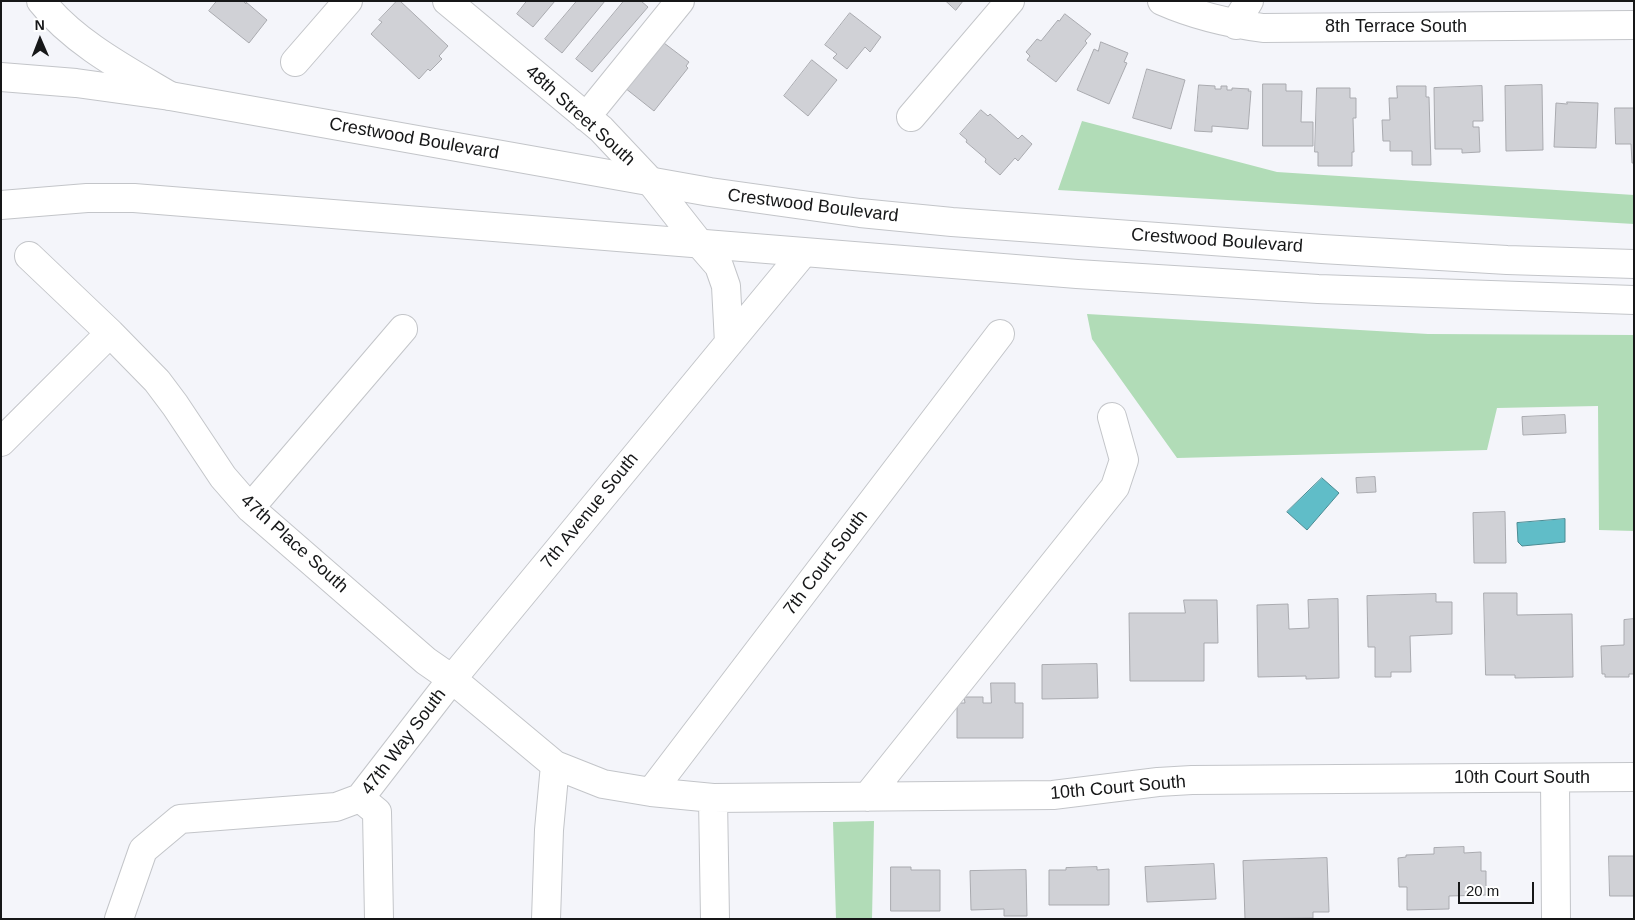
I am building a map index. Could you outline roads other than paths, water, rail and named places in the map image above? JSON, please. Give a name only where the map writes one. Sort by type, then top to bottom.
[{"type":"street","points":[[41,1],[60,21],[82,39],[170,96]]},
{"type":"street","points":[[295,62],[348,1]]},
{"type":"street","name":"48th Street South","points":[[447,1],[601,130],[651,182],[699,243]]},
{"type":"street","points":[[586,116],[680,1]]},
{"type":"street","points":[[911,117],[1010,1]]},
{"type":"street","name":"8th Terrace South","points":[[1162,1],[1210,19],[1242,13],[1263,28],[1634,25]]},
{"type":"street","name":"Crestwood Boulevard","points":[[1,77],[76,83],[170,96],[651,182],[860,213],[952,222],[1342,250],[1508,260],[1634,264]]},
{"type":"street","points":[[1,205],[87,198],[134,198],[1077,274],[1318,289],[1634,300]]},
{"type":"street","points":[[699,243],[719,266],[726,286],[728,343]]},
{"type":"street","name":"7th Avenue South","points":[[452,679],[803,253]]},
{"type":"street","name":"47th Place South","points":[[29,256],[110,333],[157,381],[223,477],[250,508],[426,661],[452,679],[555,765],[603,784]]},
{"type":"street","points":[[250,508],[403,329]]},
{"type":"street","points":[[1,442],[110,333]]},
{"type":"street","name":"7th Court South","points":[[651,792],[1000,334]]},
{"type":"street","points":[[867,797],[1115,487],[1124,460],[1112,417]]},
{"type":"street","name":"47th Way South","points":[[379,919],[377,812],[360,798],[452,679]]},
{"type":"street","points":[[546,919],[549,830],[555,765]]},
{"type":"street","points":[[1555,778],[1556,919]]},
{"type":"street","name":"10th Court South","points":[[603,784],[651,792],[713,798],[1053,795],[1158,782],[1192,780],[1634,778]]},
{"type":"street","points":[[119,919],[143,850],[180,819],[336,807],[360,798]]},
{"type":"street","points":[[713,798],[715,919]]},
{"type":"water","points":[[1322,478],[1339,493],[1307,530],[1287,512]]},
{"type":"water","points":[[1565,519],[1565,542],[1522,546],[1518,542],[1517,523]]}]
